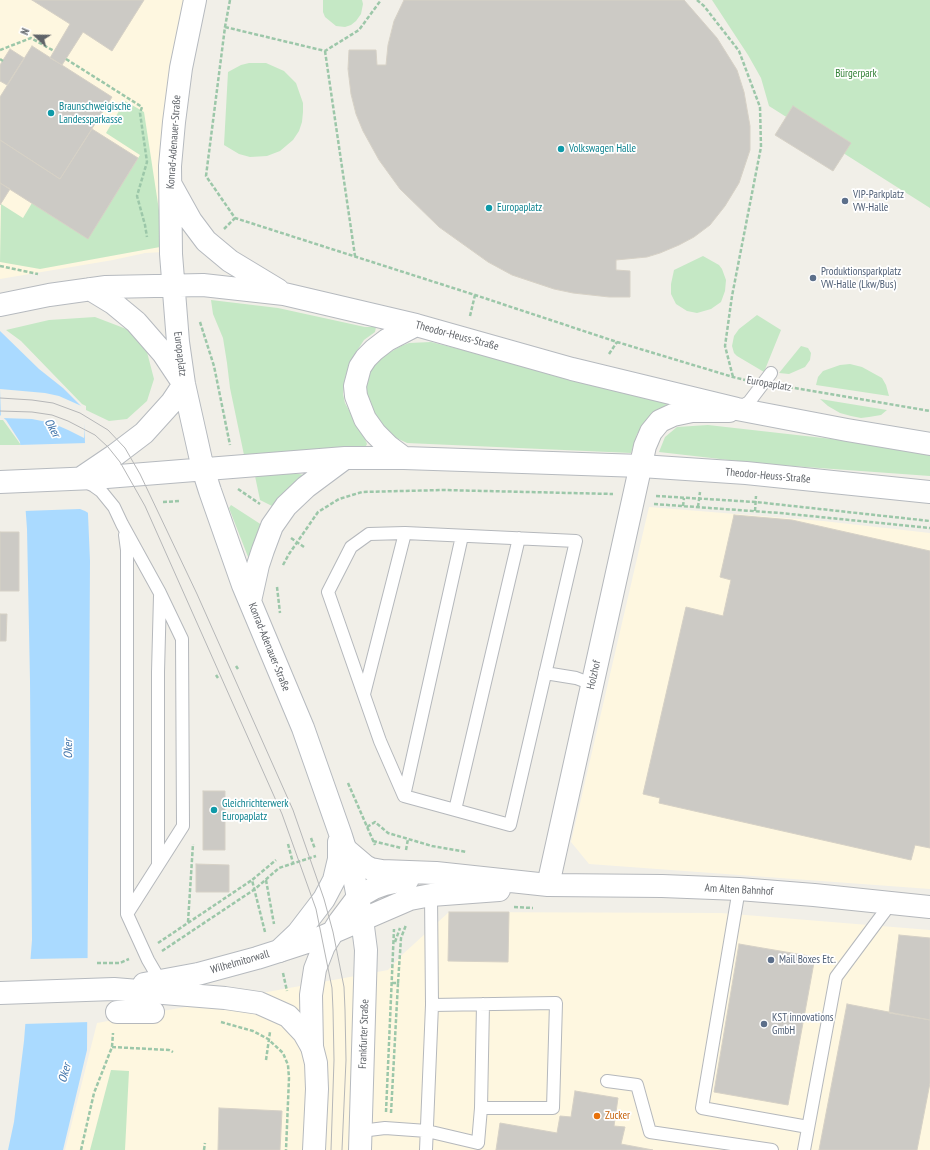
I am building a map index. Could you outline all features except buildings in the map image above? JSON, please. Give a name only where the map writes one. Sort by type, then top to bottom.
[{"type":"main road","name":"Konrad-Adenauer-Straße","points":[[173,286],[170,183],[174,122],[181,68],[195,0]]},
{"type":"main road","points":[[170,183],[191,221],[206,241],[230,261],[284,294]]},
{"type":"main road","points":[[0,305],[90,289],[112,287],[173,286]]},
{"type":"main road","name":"Theodor-Heuss-Straße","points":[[173,286],[217,286],[284,294],[416,325],[572,369],[737,409],[930,444]]},
{"type":"main road","name":"Europaplatz","points":[[173,286],[178,342],[184,384],[203,469]]},
{"type":"main road","points":[[90,289],[112,303],[136,322],[162,353],[184,384],[172,402],[144,433],[90,478]]},
{"type":"main road","points":[[404,458],[375,434],[365,419],[356,396],[355,386],[360,367],[374,350],[387,340],[416,325]]},
{"type":"main road","name":"Theodor-Heuss-Straße","points":[[641,466],[651,432],[660,421],[673,415],[692,411],[725,412],[737,409]]},
{"type":"main road","points":[[250,601],[258,565],[272,526],[286,506],[306,487],[345,458]]},
{"type":"main road","name":"Theodor-Heuss-Straße","points":[[203,469],[345,458],[404,458],[641,466],[746,473],[894,487],[930,492]]},
{"type":"main road","name":"Holzhof","points":[[548,885],[641,466]]},
{"type":"main road","name":"Konrad-Adenauer-Straße","points":[[203,469],[250,601],[302,728],[338,825],[358,897],[362,919]]},
{"type":"main road","points":[[1,482],[90,478],[203,469]]},
{"type":"main road","name":"Theodor-Heuss-Straße","points":[[894,487],[930,487]]},
{"type":"main road","name":"Konrad-Adenauer-Straße","points":[[279,951],[298,933],[311,917],[324,899],[334,880],[340,859],[338,825]]},
{"type":"main road","name":"Am Alten Bahnhof","points":[[345,848],[365,866],[371,869],[395,872],[436,873],[548,885]]},
{"type":"main road","name":"Am Alten Bahnhof","points":[[358,897],[385,884],[436,873]]},
{"type":"main road","name":"Am Alten Bahnhof","points":[[362,919],[410,899],[431,895],[548,885],[662,886],[739,889],[930,907]]},
{"type":"main road","points":[[314,1150],[317,1072],[312,1047],[311,995],[313,980],[320,955],[333,932],[358,897]]},
{"type":"main road","name":"Wilhelmitorwall","points":[[160,995],[198,974],[279,951],[333,932],[362,919]]},
{"type":"main road","name":"Frankfurter Straße","points":[[360,1140],[366,950],[362,919]]},
{"type":"main road","name":"Wilhelmitorwall","points":[[5,993],[105,989],[160,995],[225,998],[248,1001],[259,1003],[288,1016],[304,1033],[312,1047]]},
{"type":"main road","points":[[115,1020],[160,995]]},
{"type":"lane","points":[[737,409],[749,402],[771,373]]},
{"type":"lane","points":[[90,478],[114,507],[160,593],[182,639],[183,826],[127,914]]},
{"type":"lane","points":[[122,524],[127,550],[127,914],[147,956],[160,995]]},
{"type":"lane","points":[[364,694],[405,533]]},
{"type":"lane","points":[[405,533],[576,541],[510,825],[404,796],[380,741],[328,592],[351,547],[369,534],[405,533]]},
{"type":"lane","points":[[404,796],[462,536]]},
{"type":"lane","points":[[455,810],[519,538]]},
{"type":"lane","points":[[158,866],[158,672],[160,593]]},
{"type":"lane","points":[[545,674],[576,678],[592,684]]},
{"type":"lane","points":[[739,889],[702,1108],[808,1127]]},
{"type":"lane","points":[[426,1150],[432,1005],[431,895]]},
{"type":"lane","points":[[804,1150],[836,977],[891,903]]},
{"type":"lane","points":[[105,989],[115,1020]]},
{"type":"lane","points":[[432,1005],[556,1003],[553,1108],[481,1108]]},
{"type":"lane","points":[[360,1140],[385,1128],[427,1130],[477,1146],[481,1108],[483,1004]]},
{"type":"lane","points":[[607,1081],[637,1085],[650,1132],[772,1150]]},
{"type":"path","name":"Europaplatz","points":[[230,0],[225,27],[206,176],[235,218],[356,256],[617,342],[733,377],[930,411]]},
{"type":"path","points":[[225,27],[325,51],[359,30],[381,0]]},
{"type":"path","points":[[697,0],[704,6],[739,50],[760,106],[761,147],[732,296],[725,346],[733,377]]},
{"type":"path","points":[[0,50],[31,38],[54,51]]},
{"type":"path","points":[[325,51],[356,256]]},
{"type":"path","points":[[66,59],[142,107],[140,113],[147,162],[137,196],[145,225],[147,240]]},
{"type":"path","points":[[0,266],[39,274]]},
{"type":"path","points":[[470,316],[475,295]]},
{"type":"path","points":[[199,319],[214,366],[231,448]]},
{"type":"path","points":[[609,354],[617,342]]},
{"type":"path","points":[[238,488],[261,505]]},
{"type":"path","points":[[698,507],[700,491]]},
{"type":"path","points":[[755,511],[756,494]]},
{"type":"path","points":[[683,506],[684,498]]},
{"type":"path","points":[[163,502],[180,501]]},
{"type":"path","points":[[652,504],[755,511],[930,528]]},
{"type":"path","points":[[297,542],[304,547]]},
{"type":"path","points":[[367,827],[375,822],[388,833],[408,839]]},
{"type":"path","points":[[310,838],[318,856]]},
{"type":"path","points":[[97,963],[120,963],[147,956],[255,889],[279,868],[294,863],[288,844]]},
{"type":"path","points":[[147,956],[188,922],[252,880],[276,860]]},
{"type":"path","points":[[252,880],[265,933]]},
{"type":"path","points":[[266,880],[279,951]]},
{"type":"path","points":[[387,1088],[392,1088],[401,938],[404,928],[408,923]]},
{"type":"path","points":[[385,1128],[393,967]]},
{"type":"path","points":[[392,983],[398,983]]},
{"type":"path","points":[[81,1150],[94,1093],[112,1047],[115,1020]]},
{"type":"path","points":[[214,1021],[253,1031],[268,1039],[284,1054],[288,1065],[286,1150]]},
{"type":"path","points":[[390,1030],[395,1031]]},
{"type":"path","points":[[266,1060],[268,1039]]},
{"type":"path","points":[[112,1047],[169,1050],[173,1052]]},
{"type":"path","points":[[204,1150],[205,1143]]},
{"type":"shaded area","name":"Braunschweigische Landessparkasse","points":[[0,0],[184,0],[167,89],[164,252],[145,253],[113,260],[0,279]]},
{"type":"shaded area","points":[[649,507],[823,521],[930,533],[930,889],[589,864],[571,842]]},
{"type":"shaded area","points":[[449,912],[721,913],[930,930],[930,1150],[65,1150],[97,1023],[388,970],[403,954]]},
{"type":"green space","points":[[323,0],[362,0],[363,4],[361,14],[351,25],[345,27],[336,26],[325,17],[323,12]]},
{"type":"green space","name":"Bürgerpark","points":[[712,0],[930,0],[930,208],[769,106],[761,78],[748,55]]},
{"type":"green space","points":[[249,63],[266,63],[284,71],[296,83],[303,103],[302,122],[299,131],[293,140],[280,151],[267,156],[250,157],[239,154],[224,145],[228,72],[241,65]]},
{"type":"green space","points":[[125,101],[144,112],[160,217],[160,247],[40,269],[0,262],[1,204],[23,218],[32,203],[88,238],[140,155],[106,133]]},
{"type":"green space","points":[[703,256],[719,265],[722,269],[726,280],[725,291],[721,302],[711,309],[697,313],[687,311],[676,304],[671,294],[671,284],[674,270]]},
{"type":"green space","points":[[211,300],[278,308],[365,327],[376,327],[375,332],[364,340],[351,360],[345,378],[343,394],[345,403],[363,434],[367,444],[365,448],[244,455],[230,388],[223,338],[213,314]]},
{"type":"green space","points":[[757,315],[781,330],[764,372],[737,356],[734,353],[732,346],[734,336],[739,329]]},
{"type":"green space","points":[[95,317],[129,330],[147,352],[154,379],[147,401],[127,419],[109,421],[86,410],[86,406],[82,404],[21,341],[6,330],[49,320]]},
{"type":"green space","points":[[431,342],[669,403],[651,415],[637,434],[631,453],[407,443],[392,436],[379,423],[367,399],[365,388],[370,368],[375,361],[409,343]]},
{"type":"green space","points":[[801,346],[808,348],[811,353],[810,360],[805,367],[789,374],[779,373]]},
{"type":"green space","points":[[850,364],[862,367],[882,378],[889,396],[816,385],[818,377],[823,371],[840,365]]},
{"type":"green space","points":[[820,399],[887,410],[881,415],[861,418],[840,413]]},
{"type":"green space","points":[[0,420],[3,420],[21,445],[0,445]]},
{"type":"green space","points":[[708,425],[841,440],[930,454],[930,476],[764,464],[659,452],[665,437],[677,427]]},
{"type":"green space","points":[[294,473],[304,475],[276,508],[260,500],[255,476]]},
{"type":"green space","points":[[231,505],[265,527],[250,562],[229,508]]},
{"type":"green space","points":[[111,1070],[129,1071],[125,1150],[90,1150]]},
{"type":"water","name":"Oker","points":[[0,331],[39,369],[63,388],[84,409],[90,561],[87,1050],[63,1150],[8,1150],[14,1122],[24,1041],[32,940],[30,681],[27,529],[22,461],[20,442],[6,420],[0,415]]},
{"type":"pier","points":[[0,389],[45,393],[59,396],[86,408],[84,438],[52,423],[32,419],[1,418]]},
{"type":"pier","points":[[87,443],[90,514],[80,509],[24,511],[18,445]]},
{"type":"pier","points":[[90,958],[90,1022],[23,1024],[29,959]]},
{"type":"tram line","points":[[0,398],[53,403],[80,413],[108,430],[125,448],[140,474],[197,594],[293,810],[324,899],[333,932],[344,987],[345,1010],[346,1060],[342,1150]]},
{"type":"tram line","points":[[0,411],[32,412],[52,415],[68,421],[95,435],[108,447],[120,462],[145,506],[282,814],[316,909],[332,988],[334,1060],[331,1150]]},
{"type":"place","name":"Braunschweigische Landessparkasse","points":[[51,113]]},
{"type":"place","name":"Volkswagen Halle","points":[[561,149]]},
{"type":"place","name":"VIP-Parkplatz VW-Halle","points":[[845,201]]},
{"type":"place","name":"Europaplatz","points":[[489,208]]},
{"type":"place","name":"Produktionsparkplatz VW-Halle (Lkw/Bus)","points":[[813,278]]},
{"type":"place","name":"Gleichrichterwerk Europaplatz","points":[[214,810]]},
{"type":"place","name":"Mail Boxes Etc.","points":[[771,960]]},
{"type":"place","name":"KST innovations GmbH","points":[[764,1024]]},
{"type":"place","name":"Zucker","points":[[597,1116]]}]
